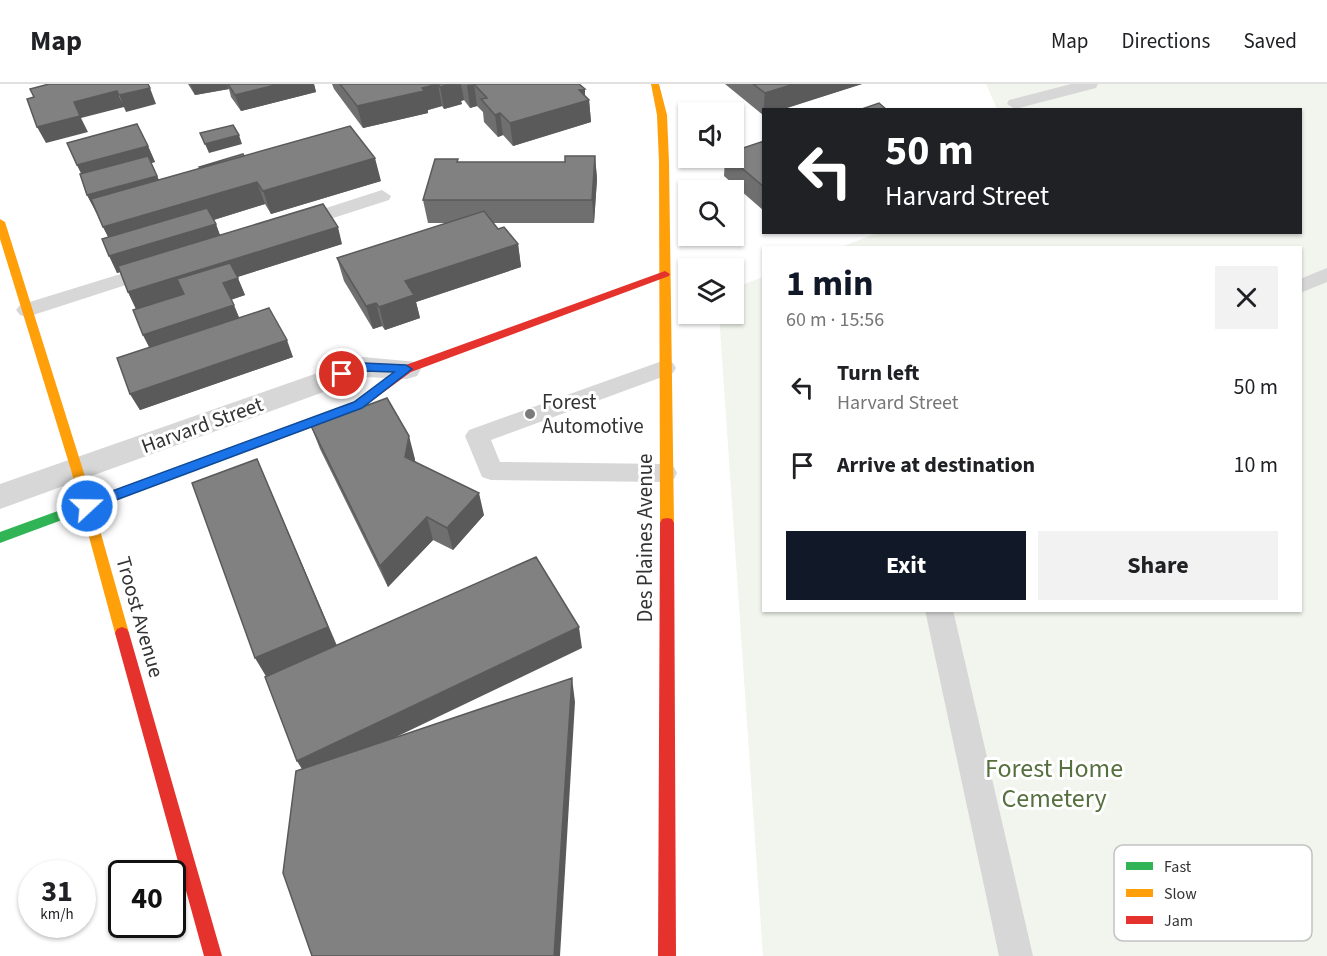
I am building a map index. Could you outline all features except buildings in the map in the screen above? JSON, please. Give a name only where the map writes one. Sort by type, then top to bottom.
[{"type":"street","name":"Des Plaines Avenue","points":[[655,84],[659,92],[662,133],[665,274],[667,956]]},
{"type":"street","name":"Troost Avenue","points":[[0,222],[77,470],[213,956]]},
{"type":"street","name":"Harvard Street","points":[[0,538],[358,405],[406,369],[665,274]]},
{"type":"street","name":"Harvard Street","points":[[0,497],[363,367],[406,369]]},
{"type":"lane","points":[[1015,104],[1090,84]]},
{"type":"lane","points":[[283,228],[382,196]]},
{"type":"lane","points":[[27,310],[173,264]]},
{"type":"lane","points":[[1302,286],[1327,274]]},
{"type":"lane","points":[[665,368],[477,436],[491,471],[665,473]]},
{"type":"lane","points":[[939,612],[1016,956]]},
{"type":"green space","name":"Forest Home Cemetery","points":[[986,84],[1327,84],[1327,956],[763,956],[720,324],[744,324],[744,284],[762,277],[762,612],[1302,612],[1302,246],[844,246],[875,234],[1302,234],[1302,108],[997,108]]},
{"type":"traffic: fast","points":[[0,538],[300,427]]},
{"type":"traffic: slow","points":[[655,84],[662,115],[664,162],[667,523]]},
{"type":"traffic: slow","points":[[0,222],[77,470],[122,633]]},
{"type":"traffic: jam","points":[[300,427],[358,405],[407,369],[665,274]]},
{"type":"traffic: jam","points":[[667,523],[667,956]]},
{"type":"traffic: jam","points":[[122,633],[213,956]]},
{"type":"place","name":"Forest Automotive","points":[[530,414]]},
{"type":"route","points":[[87,506],[358,405],[406,369],[363,367],[342,374]]}]
